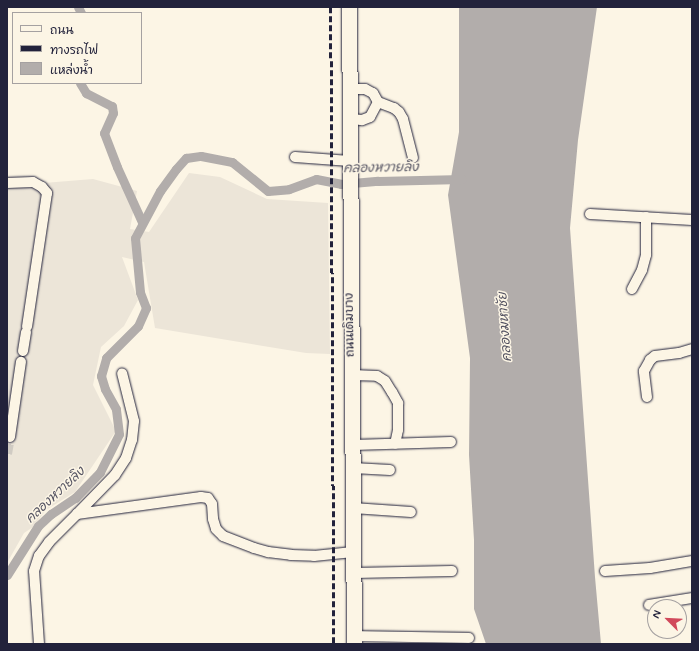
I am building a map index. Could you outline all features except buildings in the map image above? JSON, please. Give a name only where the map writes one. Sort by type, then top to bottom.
[{"type":"street","name":"ถนนเดิมบาง","points":[[349,7],[354,640]]},
{"type":"street","points":[[350,89],[365,89],[373,93],[378,102],[394,108],[399,112],[403,119],[413,158]]},
{"type":"street","points":[[350,119],[362,120],[370,116],[378,102]]},
{"type":"street","points":[[295,157],[350,167]]},
{"type":"street","points":[[7,183],[33,182],[42,187],[47,193],[23,351]]},
{"type":"street","points":[[590,214],[692,220]]},
{"type":"street","points":[[632,289],[642,270],[646,255],[646,217]]},
{"type":"street","points":[[647,397],[644,371],[650,360],[655,356],[679,353],[692,349]]},
{"type":"street","points":[[10,437],[21,362]]},
{"type":"street","points":[[39,644],[34,571],[39,556],[49,542],[114,475],[126,458],[132,440],[134,421],[122,373]]},
{"type":"street","points":[[352,375],[377,376],[385,381],[392,392],[398,403],[398,430],[395,444]]},
{"type":"street","points":[[352,445],[451,442]]},
{"type":"street","points":[[353,468],[390,470]]},
{"type":"street","points":[[77,514],[201,497],[208,498],[212,504],[213,519],[216,529],[223,536],[254,548],[268,552],[314,556],[353,552]]},
{"type":"street","points":[[353,508],[411,512]]},
{"type":"street","points":[[605,571],[650,568],[692,561]]},
{"type":"street","points":[[354,573],[452,571]]},
{"type":"street","points":[[354,640],[469,638]]},
{"type":"shaded area","points":[[189,173],[220,177],[267,199],[328,203],[330,354],[306,353],[155,328],[144,262],[122,257],[138,300],[124,326],[101,347],[93,385],[116,431],[75,492],[46,510],[33,527],[24,533],[7,563],[7,186],[93,179],[137,191],[130,229],[149,232]]},
{"type":"water","name":"คลองมหาชัย","points":[[459,7],[597,7],[578,140],[570,228],[601,644],[486,644],[474,609],[474,540],[469,455],[470,358],[448,195],[459,132]]},
{"type":"waterway","points":[[78,7],[80,12]]},
{"type":"waterway","points":[[81,84],[86,93],[112,106],[113,113],[104,133],[117,167],[142,222]]},
{"type":"waterway","name":"คลองหวายลิง","points":[[7,575],[38,526],[51,514],[75,498],[100,472],[119,434],[116,409],[105,389],[101,376],[106,358],[138,326],[146,308],[140,292],[135,238],[160,191],[186,158],[201,156],[232,162],[268,191],[289,189],[316,179],[341,184],[378,181],[462,179]]},
{"type":"tunnel","points":[[7,454],[10,437]]},
{"type":"railway","points":[[331,7],[334,644]]}]
